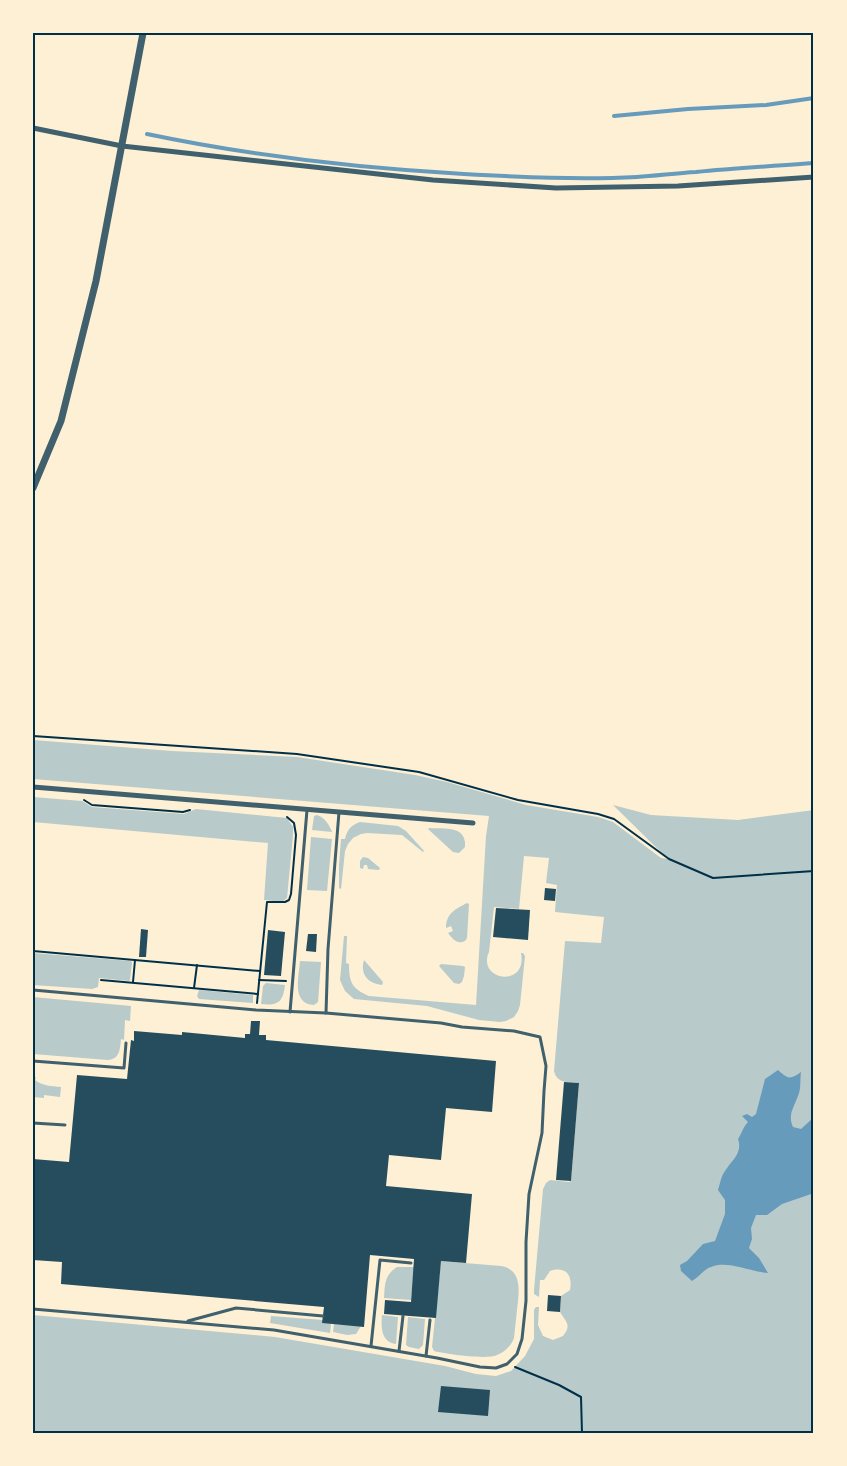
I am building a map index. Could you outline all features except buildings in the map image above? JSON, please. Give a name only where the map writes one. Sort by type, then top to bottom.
[{"type":"street","points":[[33,488],[61,421],[96,281],[143,33]]},
{"type":"street","points":[[33,128],[122,146],[433,180],[556,188],[678,186],[814,177]]},
{"type":"street","points":[[33,787],[473,823]]},
{"type":"lane","points":[[290,1012],[307,809]]},
{"type":"lane","points":[[326,1013],[328,949],[339,812]]},
{"type":"lane","points":[[33,990],[256,1010],[326,1013],[514,1031],[540,1037],[546,1066],[542,1133],[528,1194],[526,1301],[522,1339],[517,1354],[507,1364],[496,1368],[480,1367],[274,1330],[33,1309]]},
{"type":"lane","points":[[33,1061],[124,1068],[126,1043]]},
{"type":"lane","points":[[33,1122],[65,1125]]},
{"type":"lane","points":[[371,1346],[380,1260],[411,1263]]},
{"type":"lane","points":[[184,1322],[236,1308],[323,1316]]},
{"type":"lane","points":[[399,1351],[404,1316]]},
{"type":"lane","points":[[426,1356],[430,1320]]},
{"type":"path","points":[[33,736],[297,754],[419,772],[518,800],[614,819],[669,859],[713,878],[814,871]]},
{"type":"path","points":[[82,799],[92,805],[138,809],[183,812],[195,807]]},
{"type":"path","points":[[256,1010],[267,902],[285,902],[289,900],[291,894],[295,829],[294,823],[287,816],[279,814]]},
{"type":"path","points":[[33,951],[260,971]]},
{"type":"path","points":[[133,982],[135,960]]},
{"type":"path","points":[[194,988],[197,965]]},
{"type":"path","points":[[101,980],[258,994]]},
{"type":"path","points":[[259,980],[292,981]]},
{"type":"path","points":[[507,1364],[580,1396],[582,1433]]},
{"type":"shaded area","points":[[33,740],[172,751],[297,757],[415,775],[526,805],[598,817],[613,822],[661,858],[668,859],[613,805],[651,815],[738,820],[814,810],[814,1433],[33,1433],[33,1315],[275,1337],[496,1376],[511,1371],[525,1356],[534,1339],[534,1310],[536,1307],[539,1307],[538,1325],[543,1336],[553,1340],[563,1336],[568,1326],[560,1312],[561,1296],[570,1290],[569,1276],[564,1271],[550,1271],[544,1280],[540,1280],[539,1297],[534,1294],[534,1290],[543,1189],[550,1180],[571,1181],[579,1083],[561,1080],[554,1071],[565,941],[601,943],[604,917],[555,912],[557,885],[546,883],[549,858],[524,856],[519,909],[494,907],[487,962],[495,974],[511,976],[517,972],[521,964],[521,953],[525,956],[520,1005],[514,1017],[500,1022],[479,1020],[427,1006],[354,999],[345,991],[340,980],[344,936],[347,936],[346,963],[349,964],[351,980],[355,988],[363,993],[369,996],[476,1005],[489,816],[33,779]]},
{"type":"shaded area","points":[[33,797],[82,801],[92,807],[184,814],[196,809],[287,818],[293,827],[293,835],[287,898],[282,902],[264,900],[268,843],[33,822]]},
{"type":"shaded area","points":[[317,815],[330,826],[332,832],[312,830],[314,816]]},
{"type":"shaded area","points":[[360,822],[398,826],[406,831],[424,851],[402,835],[361,834],[353,838],[345,851],[341,889],[339,888],[339,865],[341,839],[345,839],[350,828]]},
{"type":"shaded area","points":[[429,828],[458,832],[465,840],[465,847],[459,853],[453,852]]},
{"type":"shaded area","points":[[311,837],[332,839],[327,891],[307,890]]},
{"type":"shaded area","points":[[363,857],[368,858],[380,868],[379,870],[368,869],[367,865],[364,865],[363,869],[360,868],[360,861]]},
{"type":"shaded area","points":[[469,904],[467,938],[465,941],[457,942],[448,933],[453,931],[451,926],[446,928],[446,923],[452,912]]},
{"type":"shaded area","points":[[33,953],[131,961],[130,980],[99,978],[98,987],[92,989],[33,985]]},
{"type":"shaded area","points":[[364,960],[383,982],[382,985],[366,977],[363,970]]},
{"type":"shaded area","points":[[300,961],[321,962],[318,1002],[314,1005],[302,1000],[299,995]]},
{"type":"shaded area","points":[[441,964],[465,967],[462,982],[454,983],[439,966]]},
{"type":"shaded area","points":[[266,983],[285,985],[279,1002],[261,1004],[263,986]]},
{"type":"shaded area","points":[[199,990],[253,995],[253,1003],[199,999],[197,996]]},
{"type":"shaded area","points":[[33,997],[131,1006],[130,1021],[125,1020],[124,1040],[121,1039],[117,1056],[108,1060],[33,1054]]},
{"type":"shaded area","points":[[33,1074],[35,1080],[41,1083],[61,1087],[60,1097],[44,1095],[44,1098],[33,1097]]},
{"type":"shaded area","points":[[441,1261],[501,1266],[513,1272],[519,1289],[514,1338],[503,1352],[484,1357],[434,1351],[432,1347]]},
{"type":"shaded area","points":[[397,1267],[414,1267],[411,1300],[384,1298],[387,1277]]},
{"type":"shaded area","points":[[382,1315],[398,1317],[396,1344],[391,1343],[385,1337],[382,1329]]},
{"type":"shaded area","points":[[271,1316],[323,1320],[331,1324],[330,1333],[270,1323]]},
{"type":"shaded area","points":[[408,1317],[425,1319],[423,1345],[419,1349],[406,1345]]},
{"type":"shaded area","points":[[334,1324],[361,1326],[356,1334],[347,1335],[333,1332]]},
{"type":"water","points":[[778,1070],[789,1077],[801,1072],[800,1091],[792,1110],[791,1122],[793,1127],[801,1129],[814,1117],[814,1193],[782,1204],[767,1215],[756,1215],[751,1228],[752,1239],[749,1248],[759,1258],[768,1273],[718,1265],[706,1269],[692,1281],[681,1271],[680,1265],[703,1244],[715,1241],[725,1214],[725,1200],[718,1190],[724,1173],[738,1152],[738,1139],[748,1122],[742,1116],[747,1114],[752,1117],[756,1114],[765,1079]]},
{"type":"waterway","points":[[614,116],[766,105],[814,98]]},
{"type":"waterway","points":[[147,134],[226,149],[305,160],[507,176],[615,178],[814,163]]}]
